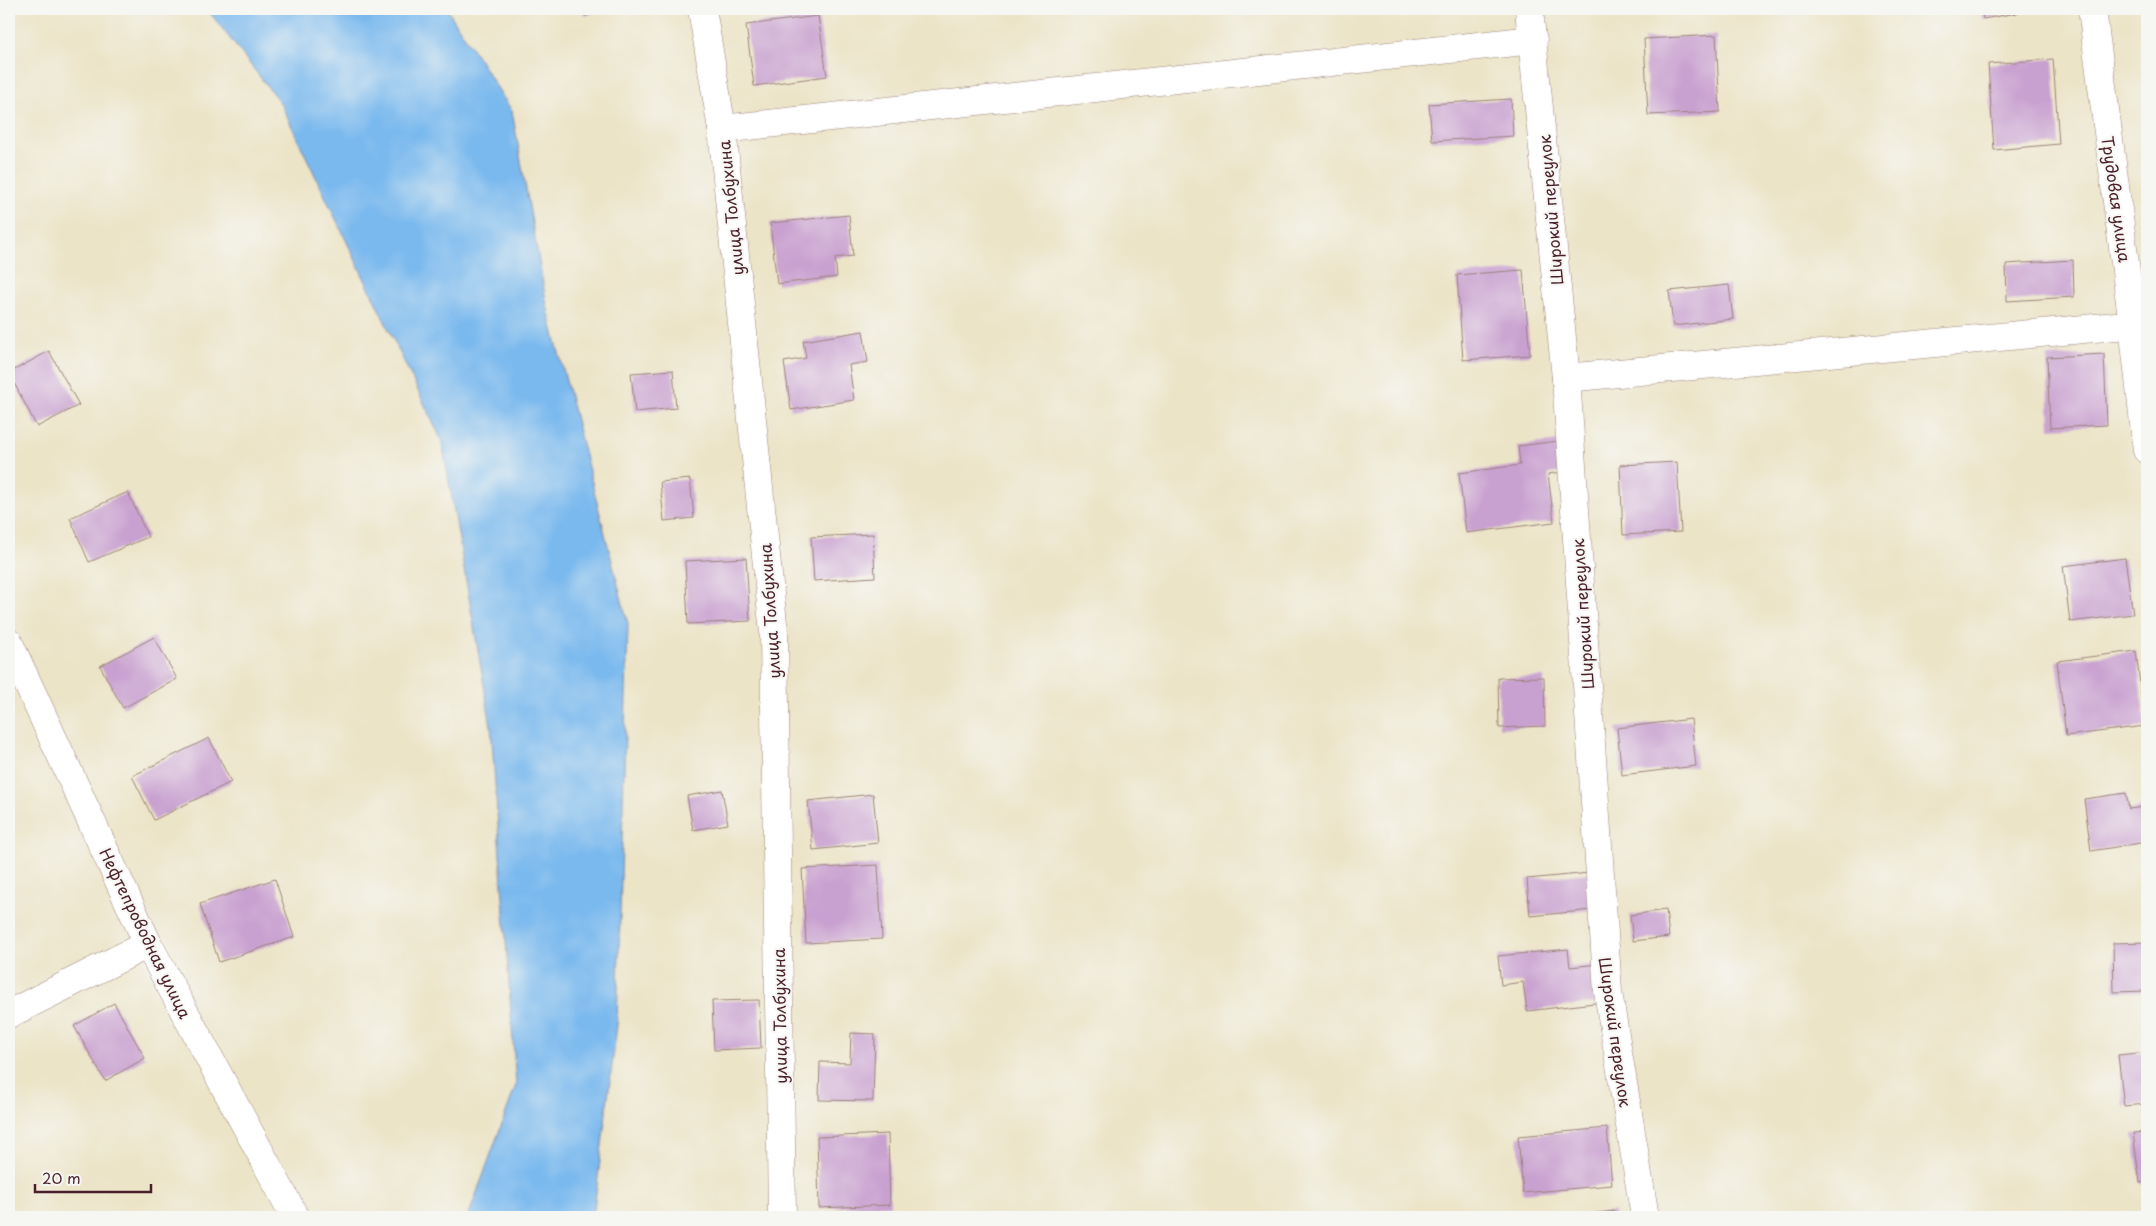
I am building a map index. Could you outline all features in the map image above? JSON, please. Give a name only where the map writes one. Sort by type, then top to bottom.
[{"type":"street","name":"улица Толбухина","points":[[702,9],[722,129],[774,633],[782,1217]]},
{"type":"street","name":"Широкий переулок","points":[[1529,9],[1566,378],[1608,992],[1645,1217]]},
{"type":"street","name":"Трудовая улица","points":[[2092,9],[2140,324],[2147,450]]},
{"type":"street","points":[[722,129],[1533,40]]},
{"type":"street","points":[[1566,378],[2140,324]]},
{"type":"street","name":"Нефтепроводная улица","points":[[9,643],[148,944],[295,1217]]},
{"type":"street","points":[[9,1014],[148,944]]},
{"type":"water","points":[[207,9],[447,9],[512,111],[547,306],[628,624],[617,1025],[593,1217],[468,1217],[516,1085],[491,726],[442,441],[281,104]]},
{"type":"building","points":[[582,9],[604,9],[585,16]]},
{"type":"building","points":[[1981,9],[2033,9],[2033,10],[1983,19]]},
{"type":"building","points":[[818,16],[827,76],[754,86],[746,25]]},
{"type":"building","points":[[1716,35],[1720,112],[1648,115],[1644,39]]},
{"type":"building","points":[[2053,59],[2059,144],[1994,150],[1988,64]]},
{"type":"building","points":[[1511,99],[1513,136],[1432,141],[1429,104]]},
{"type":"building","points":[[849,215],[853,256],[835,258],[837,277],[777,284],[770,223]]},
{"type":"building","points":[[2073,260],[2074,297],[2007,301],[2006,264]]},
{"type":"building","points":[[1523,270],[1530,355],[1463,360],[1457,275]]},
{"type":"building","points":[[1729,285],[1733,319],[1673,326],[1669,291]]},
{"type":"building","points":[[863,331],[868,362],[849,365],[854,400],[791,410],[784,362],[806,358],[803,341]]},
{"type":"building","points":[[49,351],[79,405],[37,427],[9,373]]},
{"type":"building","points":[[2104,354],[2107,425],[2050,428],[2047,357]]},
{"type":"building","points":[[673,370],[676,408],[635,412],[631,373]]},
{"type":"building","points":[[1559,441],[1563,472],[1548,474],[1554,522],[1466,533],[1459,473],[1520,465],[1518,446]]},
{"type":"building","points":[[1677,462],[1681,532],[1623,535],[1620,465]]},
{"type":"building","points":[[690,479],[694,518],[664,521],[660,482]]},
{"type":"building","points":[[128,492],[148,537],[89,562],[70,518]]},
{"type":"building","points":[[873,534],[875,577],[814,581],[811,537]]},
{"type":"building","points":[[746,558],[750,621],[688,624],[685,561]]},
{"type":"building","points":[[2125,558],[2133,614],[2070,622],[2063,566]]},
{"type":"building","points":[[154,637],[177,679],[123,708],[100,666]]},
{"type":"building","points":[[2136,651],[2145,726],[2066,736],[2057,661]]},
{"type":"building","points":[[1544,677],[1545,726],[1499,728],[1498,678]]},
{"type":"building","points":[[1691,719],[1696,766],[1622,775],[1617,728]]},
{"type":"building","points":[[209,738],[231,782],[154,820],[132,776]]},
{"type":"building","points":[[722,790],[728,824],[693,830],[687,796]]},
{"type":"building","points":[[2126,793],[2129,809],[2144,807],[2147,842],[2091,851],[2084,799]]},
{"type":"building","points":[[873,794],[878,843],[813,850],[808,801]]},
{"type":"building","points":[[878,865],[882,939],[806,943],[802,869]]},
{"type":"building","points":[[1590,873],[1593,910],[1530,916],[1527,879]]},
{"type":"building","points":[[275,879],[294,937],[219,962],[200,904]]},
{"type":"building","points":[[1666,910],[1669,937],[1633,941],[1630,915]]},
{"type":"building","points":[[2147,942],[2147,991],[2114,992],[2113,943]]},
{"type":"building","points":[[1568,949],[1570,967],[1599,964],[1603,1002],[1527,1011],[1523,982],[1501,985],[1498,956]]},
{"type":"building","points":[[759,1000],[761,1048],[714,1050],[712,1001]]},
{"type":"building","points":[[114,1003],[145,1058],[105,1081],[74,1026]]},
{"type":"building","points":[[851,1033],[875,1034],[873,1101],[819,1100],[820,1062],[850,1063]]},
{"type":"building","points":[[2147,1052],[2147,1104],[2124,1106],[2118,1055]]},
{"type":"building","points":[[1607,1128],[1612,1185],[1523,1193],[1518,1136]]},
{"type":"building","points":[[2147,1132],[2147,1182],[2140,1183],[2133,1133]]},
{"type":"building","points":[[888,1134],[890,1205],[819,1208],[817,1137]]},
{"type":"building","points":[[1614,1211],[1614,1217],[1576,1217],[1576,1216]]}]
